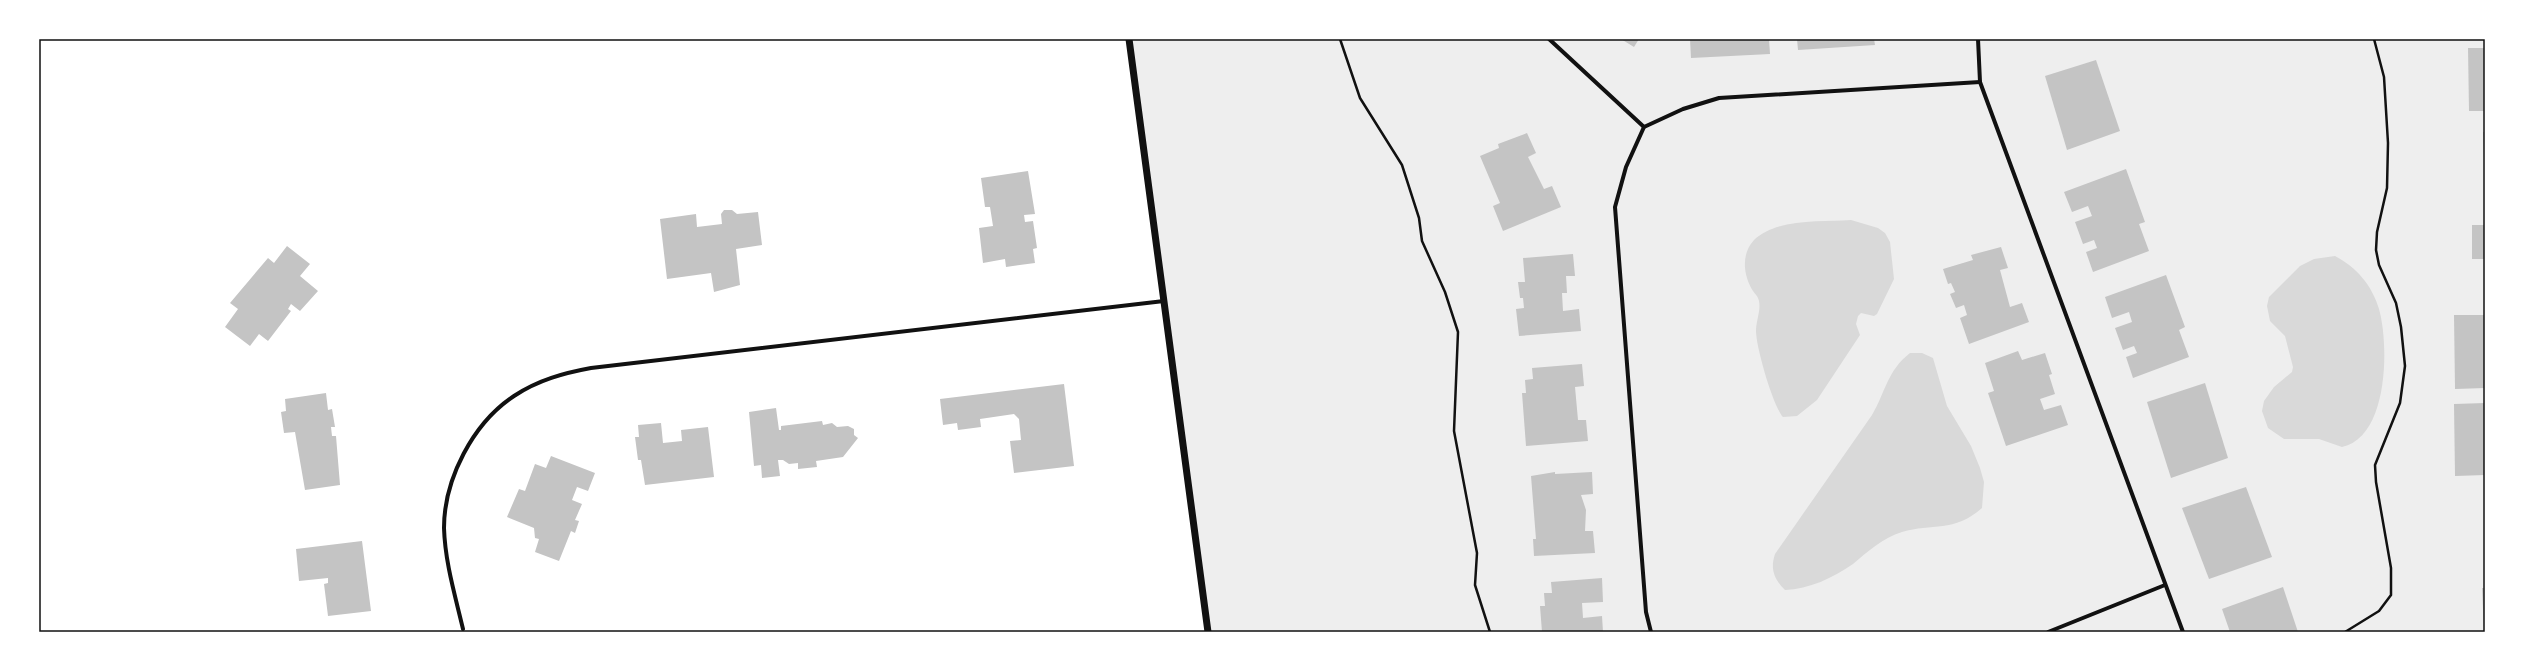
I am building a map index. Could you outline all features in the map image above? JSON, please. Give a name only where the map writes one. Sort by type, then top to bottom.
[{"type":"street","points":[[1130,39],[1208,632]]},
{"type":"street","points":[[1549,39],[1644,128]]},
{"type":"street","points":[[1978,39],[1980,82],[2183,632]]},
{"type":"street","points":[[1651,632],[1646,612],[1616,207],[1626,167],[1644,128],[1682,109],[1719,98],[1980,82]]},
{"type":"street","points":[[463,629],[447,564],[444,526],[449,491],[460,460],[473,438],[492,416],[513,396],[530,386],[567,373],[591,368],[1164,301]]},
{"type":"street","points":[[2048,632],[2165,585]]},
{"type":"path","points":[[1340,39],[1360,98],[1402,165],[1419,218],[1422,241],[1445,292],[1458,332],[1454,431],[1477,553],[1475,585],[1490,632]]},
{"type":"path","points":[[2345,632],[2379,611],[2391,596],[2391,568],[2376,482],[2375,465],[2400,403],[2405,366],[2401,327],[2396,303],[2379,265],[2376,250],[2377,232],[2387,188],[2388,143],[2384,78],[2374,39]]},
{"type":"shaded area","points":[[1128,39],[2485,39],[2485,632],[1209,632]]},
{"type":"shaded area","points":[[1851,220],[1878,228],[1885,233],[1890,242],[1894,279],[1877,314],[1874,316],[1861,313],[1858,316],[1856,324],[1860,335],[1817,400],[1797,416],[1783,417],[1770,389],[1759,350],[1756,331],[1759,301],[1745,272],[1745,258],[1747,252],[1754,240],[1775,228],[1800,222]]},
{"type":"shaded area","points":[[2335,256],[2343,260],[2356,271],[2372,292],[2379,309],[2384,344],[2382,387],[2377,408],[2369,426],[2357,440],[2342,447],[2319,439],[2284,439],[2268,428],[2262,411],[2264,401],[2274,387],[2292,372],[2293,367],[2285,336],[2270,321],[2267,306],[2269,297],[2300,266],[2314,259]]},
{"type":"shaded area","points":[[1910,353],[1922,353],[1933,358],[1947,406],[1971,446],[1980,468],[1984,482],[1982,508],[1972,516],[1952,524],[1913,529],[1902,532],[1888,538],[1853,564],[1829,578],[1812,585],[1785,590],[1778,582],[1774,574],[1773,564],[1775,554],[1872,415],[1896,367]]},
{"type":"building","points":[[1621,39],[1639,39],[1634,47]]},
{"type":"building","points":[[1690,39],[1769,39],[1770,54],[1691,58]]},
{"type":"building","points":[[1797,39],[1874,39],[1875,45],[1798,50]]},
{"type":"building","points":[[2468,48],[2485,48],[2485,111],[2469,111]]},
{"type":"building","points":[[2096,60],[2120,131],[2067,150],[2045,76]]},
{"type":"building","points":[[2483,132],[2485,132],[2485,157],[2484,157]]},
{"type":"building","points":[[1527,133],[1536,153],[1528,157],[1544,189],[1552,186],[1561,207],[1503,231],[1493,206],[1500,203],[1480,156],[1499,148],[1498,144]]},
{"type":"building","points":[[2126,169],[2145,222],[2139,224],[2149,251],[2093,272],[2086,252],[2097,248],[2094,240],[2083,244],[2075,222],[2092,216],[2088,206],[2072,212],[2064,192]]},
{"type":"building","points":[[1028,171],[1035,214],[1024,215],[1025,222],[1033,221],[1037,248],[1033,249],[1035,263],[1006,267],[1005,259],[983,263],[979,228],[993,226],[990,207],[985,207],[981,178]]},
{"type":"building","points":[[724,210],[732,210],[737,214],[758,212],[762,245],[736,249],[740,285],[714,292],[711,273],[667,279],[660,219],[696,214],[697,227],[722,224],[721,214]]},
{"type":"building","points":[[2472,225],[2485,225],[2485,259],[2472,259]]},
{"type":"building","points":[[287,246],[310,264],[300,276],[318,291],[300,311],[291,304],[288,309],[291,311],[268,341],[259,334],[250,346],[225,327],[238,309],[230,303],[268,258],[274,263]]},
{"type":"building","points":[[2001,247],[2008,268],[2000,270],[2010,307],[2022,303],[2029,322],[1969,344],[1960,318],[1967,315],[1964,305],[1956,308],[1950,294],[1955,292],[1951,283],[1948,284],[1943,269],[1973,260],[1971,255]]},
{"type":"building","points":[[1573,254],[1575,276],[1566,276],[1567,293],[1562,293],[1563,311],[1579,309],[1581,331],[1519,336],[1516,309],[1524,308],[1523,298],[1520,298],[1518,282],[1525,282],[1523,258]]},
{"type":"building","points":[[2166,275],[2185,327],[2179,330],[2189,357],[2133,378],[2126,357],[2137,353],[2134,346],[2123,350],[2115,328],[2132,322],[2129,312],[2112,318],[2105,297]]},
{"type":"building","points":[[2454,315],[2485,315],[2485,388],[2455,389]]},
{"type":"building","points":[[2018,351],[2022,360],[2045,353],[2052,374],[2049,375],[2055,394],[2040,399],[2044,410],[2061,405],[2068,425],[2006,446],[1988,393],[1994,391],[1985,363]]},
{"type":"building","points":[[1582,364],[1584,386],[1575,387],[1578,420],[1586,420],[1588,441],[1526,446],[1522,393],[1526,393],[1525,380],[1533,379],[1532,368]]},
{"type":"building","points":[[2205,383],[2228,458],[2171,478],[2147,402]]},
{"type":"building","points":[[1064,384],[1074,466],[1014,473],[1010,441],[1021,440],[1019,419],[1014,414],[980,419],[981,427],[958,430],[957,423],[943,425],[940,399]]},
{"type":"building","points":[[326,393],[328,410],[332,409],[335,427],[331,427],[332,436],[336,436],[340,485],[305,490],[295,432],[284,433],[281,412],[286,411],[285,399]]},
{"type":"building","points":[[2485,403],[2485,475],[2455,476],[2454,404]]},
{"type":"building","points":[[776,408],[779,430],[781,430],[781,426],[822,421],[823,425],[832,423],[837,427],[848,426],[854,429],[854,435],[858,438],[843,457],[816,461],[817,467],[798,469],[798,463],[789,464],[783,460],[778,460],[780,476],[762,478],[761,465],[754,466],[749,412]]},
{"type":"building","points":[[661,423],[663,443],[682,441],[681,430],[708,427],[714,477],[645,485],[641,460],[638,460],[635,437],[639,437],[638,425]]},
{"type":"building","points":[[551,456],[595,473],[588,491],[577,487],[572,500],[582,504],[575,520],[579,521],[575,533],[571,531],[559,561],[535,552],[539,539],[535,538],[534,528],[507,517],[519,489],[525,491],[535,464],[546,468]]},
{"type":"building","points":[[1555,472],[1555,474],[1592,472],[1593,494],[1581,495],[1586,510],[1585,531],[1593,531],[1595,553],[1534,556],[1533,539],[1536,539],[1531,476]]},
{"type":"building","points":[[2246,487],[2272,557],[2209,579],[2182,508]]},
{"type":"building","points":[[362,541],[371,611],[328,616],[324,584],[328,583],[328,578],[299,581],[296,549]]},
{"type":"building","points":[[1602,578],[1603,602],[1582,603],[1583,618],[1602,616],[1603,632],[1542,632],[1540,606],[1545,606],[1544,593],[1552,593],[1551,582]]},
{"type":"building","points":[[2283,587],[2298,632],[2230,632],[2222,609]]},
{"type":"building","points":[[2482,588],[2485,588],[2485,630],[2484,630]]}]
